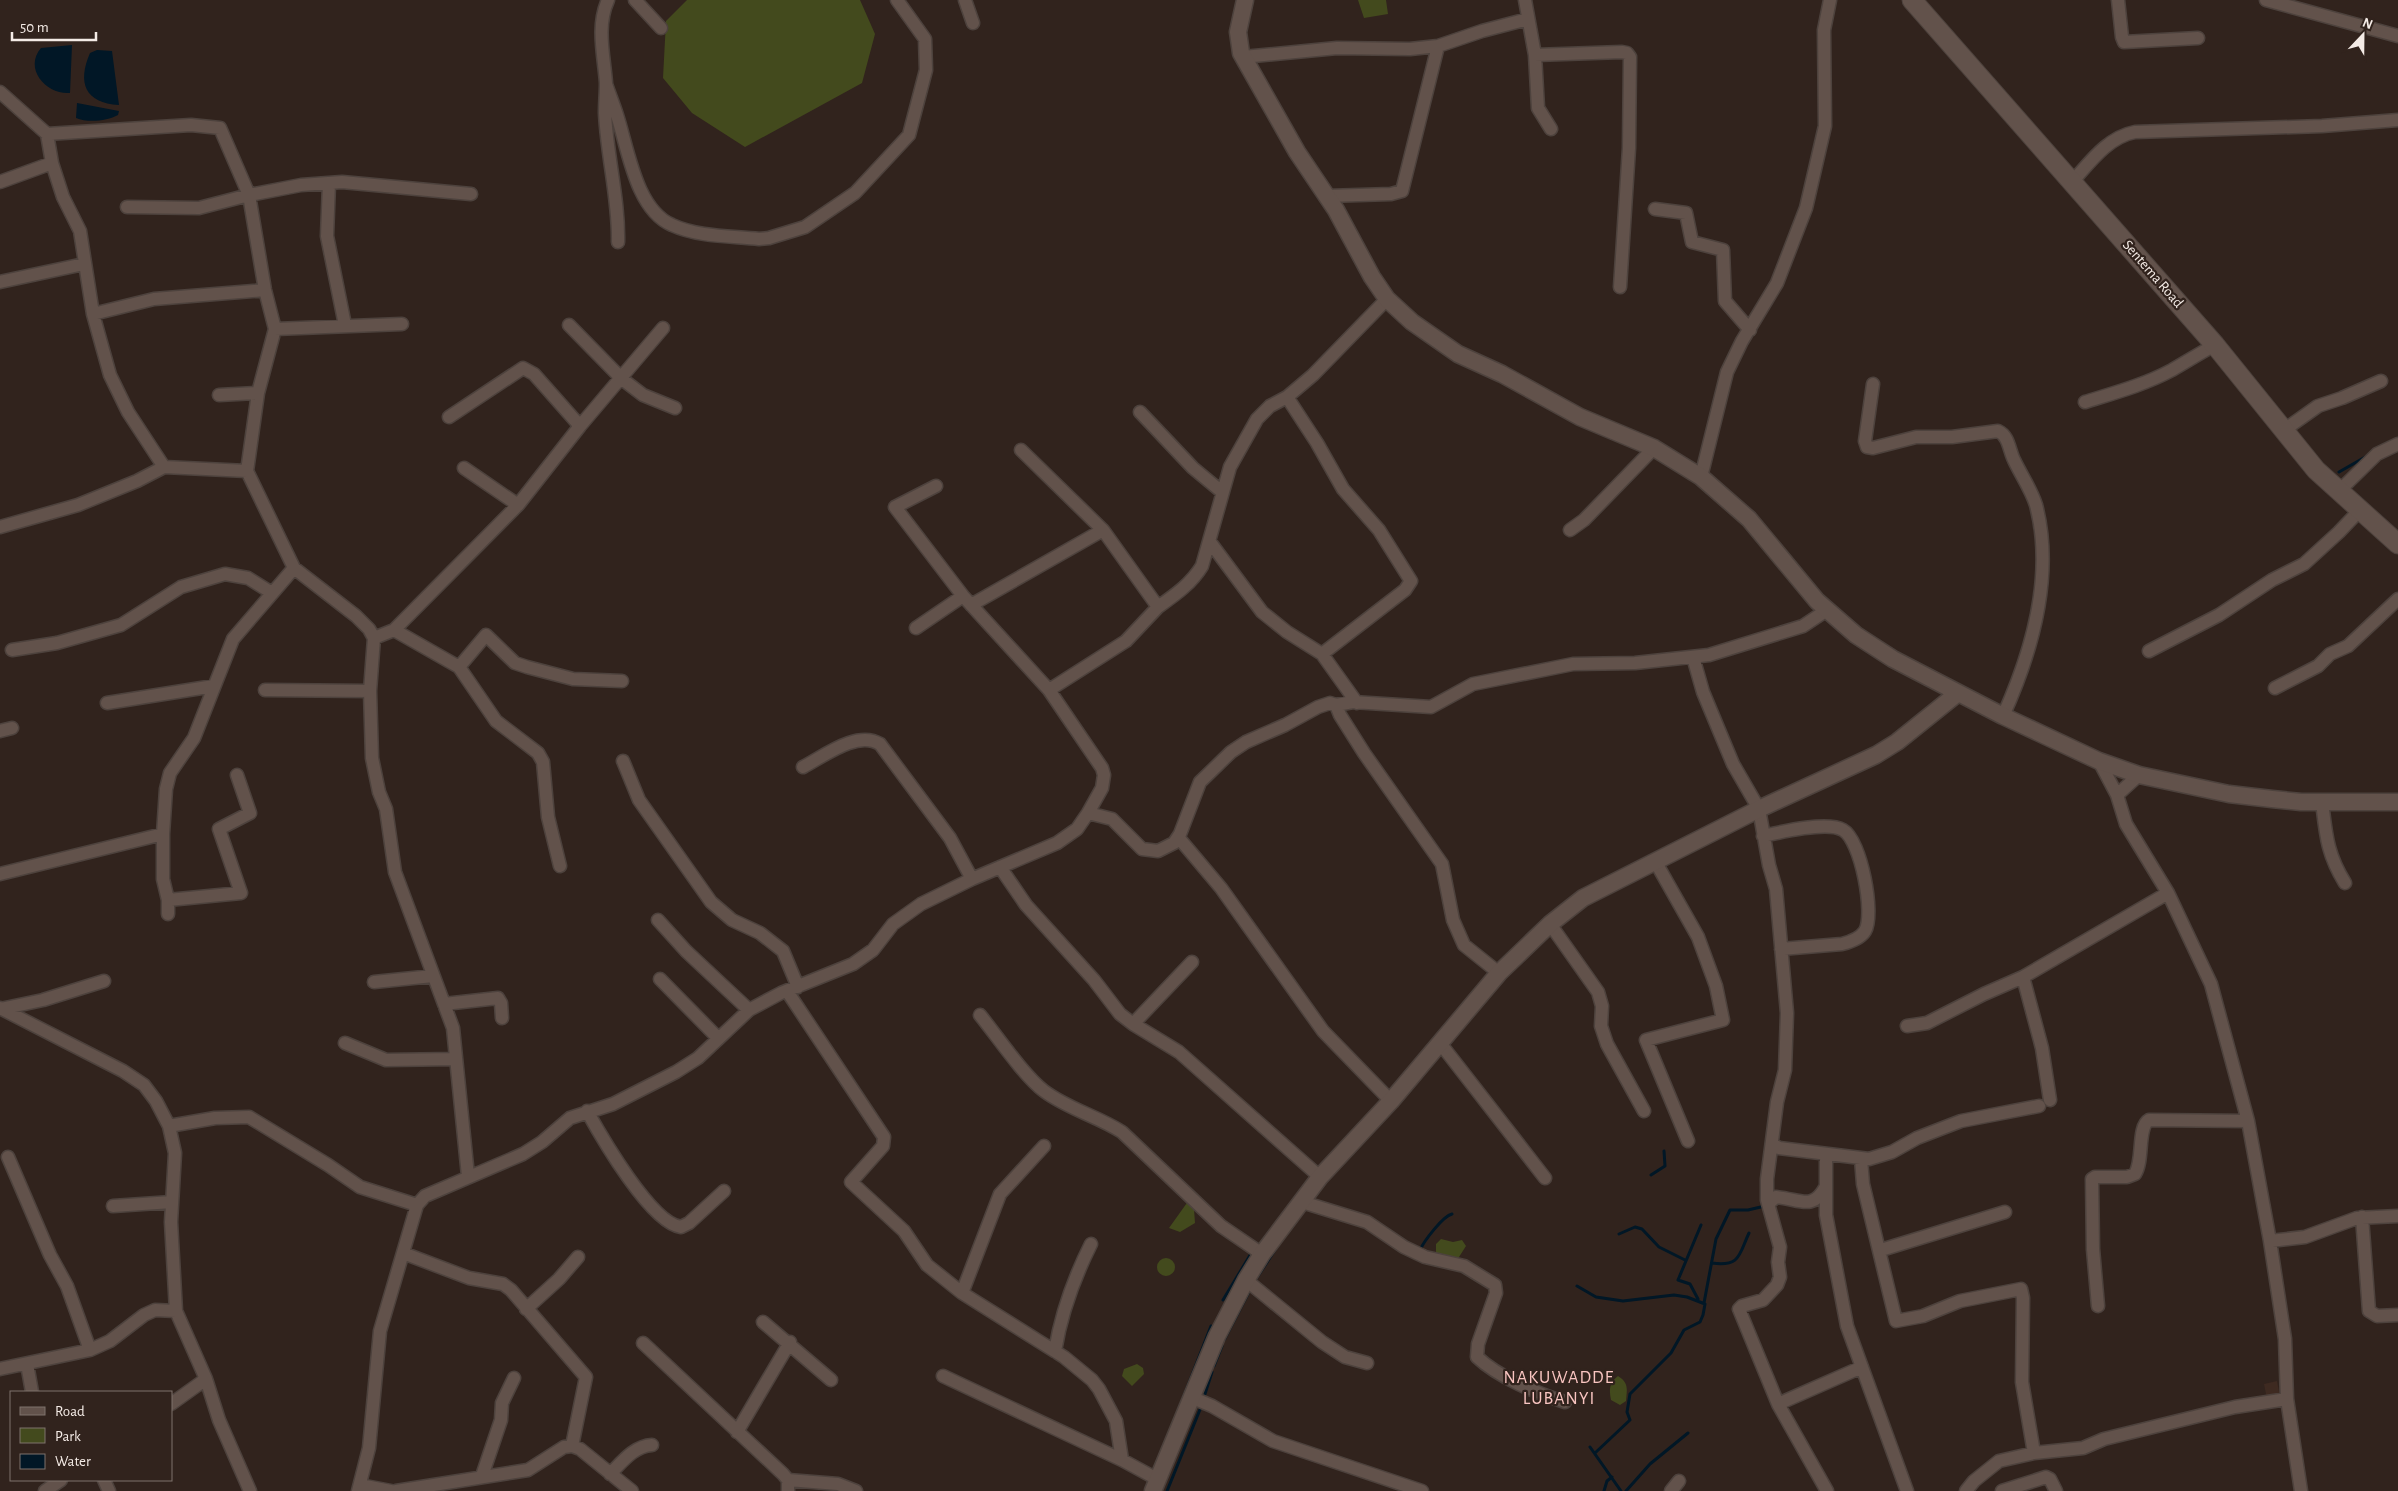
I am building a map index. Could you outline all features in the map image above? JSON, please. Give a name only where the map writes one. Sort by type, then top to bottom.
[{"type":"main road","name":"Sentema Road","points":[[1912,0],[2073,181],[2215,345],[2316,470],[2359,511],[2398,544]]},
{"type":"street","points":[[608,0],[602,21],[606,84],[605,114],[619,219],[618,242]]},
{"type":"street","points":[[606,84],[639,185],[654,212],[672,225],[691,232],[759,239],[769,238],[805,226],[855,193],[908,134],[926,70],[925,39],[896,0]]},
{"type":"street","points":[[965,0],[973,23]]},
{"type":"street","points":[[1245,0],[1238,32],[1238,42],[1243,57],[1297,152],[1328,196],[1372,277],[1387,299],[1412,322],[1458,354],[1502,374],[1580,416],[1654,448],[1701,477],[1749,519],[1827,610],[1867,643],[2003,716],[2099,761],[2139,774],[2229,794],[2322,802],[2398,802]]},
{"type":"street","points":[[1525,0],[1535,56],[1538,108],[1551,129]]},
{"type":"street","points":[[1701,477],[1727,372],[1777,283],[1806,208],[1825,126],[1824,30],[1830,0]]},
{"type":"street","points":[[2118,0],[2124,42],[2198,38]]},
{"type":"street","points":[[2266,0],[2398,36]]},
{"type":"street","points":[[641,2],[661,28]]},
{"type":"street","points":[[1243,57],[1337,48],[1410,49],[1438,46],[1482,31],[1528,19]]},
{"type":"street","points":[[1328,196],[1391,194],[1402,191],[1438,46]]},
{"type":"street","points":[[1535,56],[1622,52],[1627,53],[1630,58],[1629,148],[1620,287]]},
{"type":"street","points":[[0,92],[47,134],[52,163],[62,197],[80,230],[93,314],[110,375],[128,412],[164,467]]},
{"type":"street","points":[[2073,181],[2098,153],[2116,138],[2135,132],[2322,126],[2398,120]]},
{"type":"street","points":[[47,134],[191,125],[220,128],[249,195],[265,290],[274,330],[258,394],[247,471],[294,568],[356,616],[369,629],[374,638],[370,691],[372,758],[379,792],[386,809],[395,872],[453,1028],[468,1176]]},
{"type":"street","points":[[0,182],[52,163]]},
{"type":"street","points":[[329,184],[327,236],[345,325]]},
{"type":"street","points":[[127,208],[199,208],[249,195],[301,185],[376,184],[471,194]]},
{"type":"street","points":[[1655,209],[1676,210],[1686,213],[1692,242],[1723,250],[1725,300],[1750,330]]},
{"type":"street","points":[[0,282],[84,264]]},
{"type":"street","points":[[93,314],[154,298],[265,290]]},
{"type":"street","points":[[1049,690],[1126,641],[1158,607],[1195,578],[1202,566],[1210,542],[1230,467],[1249,430],[1262,413],[1287,397],[1326,362],[1387,299]]},
{"type":"street","points":[[274,330],[345,325],[402,324]]},
{"type":"street","points":[[570,325],[622,379],[643,394],[675,408]]},
{"type":"street","points":[[374,638],[394,630],[518,505],[580,426],[622,379],[663,328]]},
{"type":"street","points":[[2085,402],[2118,393],[2145,382],[2171,370],[2215,345]]},
{"type":"street","points":[[450,417],[523,368],[534,374],[580,426]]},
{"type":"street","points":[[2284,430],[2318,406],[2381,381]]},
{"type":"street","points":[[1873,384],[1865,440],[1867,447],[1873,448],[1923,436],[1952,437],[1998,431],[2005,436],[2014,460],[2032,494],[2041,530],[2043,565],[2035,620],[2015,690],[2003,716]]},
{"type":"street","points":[[219,395],[258,394]]},
{"type":"street","points":[[1287,397],[1317,443],[1343,489],[1379,530],[1411,581],[1405,590],[1322,654]]},
{"type":"street","points":[[1140,412],[1194,468],[1222,492]]},
{"type":"street","points":[[2338,492],[2377,454],[2398,444]]},
{"type":"street","points":[[1570,530],[1584,520],[1654,448]]},
{"type":"street","points":[[1021,450],[1103,530],[1158,607]]},
{"type":"street","points":[[0,527],[78,504],[136,481],[164,467],[247,471]]},
{"type":"street","points":[[464,468],[518,505]]},
{"type":"street","points":[[391,1491],[359,1488],[369,1448],[380,1331],[417,1205],[425,1196],[468,1176],[497,1167],[542,1142],[570,1118],[612,1104],[676,1072],[698,1058],[749,1010],[853,964],[873,950],[893,924],[921,904],[972,879],[1057,843],[1077,829],[1102,788],[1104,775],[1049,690],[967,601],[895,507],[936,486]]},
{"type":"street","points":[[2149,651],[2218,615],[2272,580],[2304,564],[2340,532],[2359,511]]},
{"type":"street","points":[[916,628],[1103,530]]},
{"type":"street","points":[[1210,542],[1262,612],[1287,632],[1322,654],[1357,703]]},
{"type":"street","points":[[168,914],[168,900],[163,879],[163,834],[166,789],[170,773],[194,738],[233,639],[294,568]]},
{"type":"street","points":[[12,650],[57,644],[121,625],[181,587],[225,574],[248,578],[272,592]]},
{"type":"street","points":[[2275,688],[2318,666],[2330,654],[2348,646],[2398,599]]},
{"type":"street","points":[[1088,813],[1112,819],[1135,843],[1150,852],[1168,848],[1178,837],[1200,782],[1231,752],[1246,742],[1285,725],[1318,707],[1330,703],[1336,705],[1357,703],[1432,707],[1473,684],[1573,664],[1635,663],[1693,658],[1723,652],[1803,626],[1827,610]]},
{"type":"street","points":[[394,630],[459,667],[496,721],[538,753],[543,762],[548,817],[560,866]]},
{"type":"street","points":[[459,667],[486,635],[515,664],[547,674],[573,679],[622,681]]},
{"type":"street","points":[[1693,658],[1703,692],[1734,764],[1759,808],[1763,836],[1776,889],[1787,1014],[1785,1070],[1777,1102],[1767,1180],[1768,1204],[1780,1247],[1778,1262],[1780,1277],[1777,1285],[1763,1300],[1742,1306],[1739,1310],[1778,1404],[1823,1490]]},
{"type":"street","points":[[107,703],[214,686]]},
{"type":"street","points":[[265,690],[370,691]]},
{"type":"street","points":[[943,1376],[1122,1460],[1155,1485],[1193,1398],[1217,1336],[1246,1280],[1262,1254],[1320,1177],[1391,1101],[1499,973],[1550,924],[1583,898],[1759,808],[1876,754],[1897,742],[1958,693]]},
{"type":"street","points":[[1336,705],[1340,715],[1364,753],[1442,864],[1453,920],[1464,945],[1499,973]]},
{"type":"street","points":[[802,767],[854,741],[865,739],[873,740],[880,744],[950,838],[972,879]]},
{"type":"street","points":[[623,761],[639,800],[711,902],[732,920],[760,934],[784,951],[793,989],[818,1039],[884,1137],[883,1146],[851,1182],[904,1231],[927,1264],[962,1293],[1055,1351],[1099,1389],[1116,1421],[1122,1460]]},
{"type":"street","points":[[2099,761],[2117,795],[2126,824],[2168,893],[2211,984],[2248,1121],[2270,1241],[2285,1339],[2287,1399],[2301,1491]]},
{"type":"street","points":[[2117,795],[2139,774]]},
{"type":"street","points":[[168,900],[241,893],[219,829],[250,813],[237,775]]},
{"type":"street","points":[[2322,802],[2328,848],[2334,865],[2345,883]]},
{"type":"street","points":[[1763,836],[1794,829],[1841,829],[1848,834],[1857,849],[1863,870],[1867,906],[1867,924],[1864,932],[1851,941],[1842,944],[1781,949]]},
{"type":"street","points":[[0,874],[163,834]]},
{"type":"street","points":[[1178,837],[1221,888],[1324,1031],[1391,1101]]},
{"type":"street","points":[[1655,861],[1698,938],[1716,986],[1723,1020],[1646,1040],[1688,1141]]},
{"type":"street","points":[[1000,867],[1026,905],[1094,980],[1113,1006],[1133,1024],[1179,1052],[1320,1177]]},
{"type":"street","points":[[1907,1026],[1927,1024],[1984,994],[2023,977],[2168,893]]},
{"type":"street","points":[[658,920],[686,951],[749,1010]]},
{"type":"street","points":[[1550,924],[1598,992],[1602,1006],[1601,1026],[1608,1044],[1644,1111]]},
{"type":"street","points":[[1133,1024],[1192,962]]},
{"type":"street","points":[[374,982],[433,976]]},
{"type":"street","points":[[1772,1144],[1779,1148],[1861,1159],[1892,1152],[1917,1138],[1961,1121],[2045,1103],[2042,1048],[2023,977]]},
{"type":"street","points":[[660,980],[718,1038]]},
{"type":"street","points":[[1,1009],[42,1000],[104,981]]},
{"type":"street","points":[[444,1004],[498,998],[501,1002],[502,1018]]},
{"type":"street","points":[[1,1009],[123,1071],[144,1085],[156,1101],[169,1126],[175,1152],[171,1222],[176,1311],[206,1379],[220,1420],[250,1491]]},
{"type":"street","points":[[980,1015],[1039,1087],[1060,1102],[1107,1122],[1122,1132],[1221,1226],[1262,1254]]},
{"type":"street","points":[[345,1043],[386,1060],[456,1059]]},
{"type":"street","points":[[1440,1043],[1545,1178]]},
{"type":"street","points":[[587,1111],[609,1150],[635,1188],[668,1222],[681,1227],[689,1223],[724,1191]]},
{"type":"street","points":[[169,1126],[215,1118],[249,1117],[328,1165],[360,1187],[417,1205]]},
{"type":"street","points":[[2098,1306],[2092,1249],[2092,1179],[2095,1177],[2127,1177],[2135,1174],[2140,1160],[2144,1126],[2149,1120],[2248,1121]]},
{"type":"street","points":[[962,1293],[1000,1194],[1044,1146]]},
{"type":"street","points":[[1826,1154],[1827,1227],[1847,1326],[1907,1491]]},
{"type":"street","points":[[8,1157],[50,1255],[67,1286],[90,1350]]},
{"type":"street","points":[[1861,1159],[1863,1184],[1881,1250],[1896,1321],[1923,1316],[1960,1301],[2021,1289],[2023,1298],[2022,1382],[2034,1453]]},
{"type":"street","points":[[1768,1204],[1776,1197],[1812,1203],[1819,1200],[1825,1188]]},
{"type":"street","points":[[113,1206],[172,1202]]},
{"type":"street","points":[[1302,1202],[1367,1222],[1404,1247],[1425,1257],[1464,1266],[1495,1286],[1496,1293],[1478,1344],[1477,1357],[1484,1364],[1520,1383],[1565,1402]]},
{"type":"street","points":[[1881,1250],[2005,1212]]},
{"type":"street","points":[[2270,1241],[2305,1237],[2362,1217],[2398,1216]]},
{"type":"street","points":[[2362,1217],[2369,1312],[2377,1316],[2398,1315]]},
{"type":"street","points":[[1055,1351],[1064,1312],[1080,1267],[1092,1244]]},
{"type":"street","points":[[403,1253],[469,1278],[504,1284],[586,1377],[572,1446]]},
{"type":"street","points":[[526,1309],[559,1279],[578,1258]]},
{"type":"street","points":[[1246,1280],[1322,1342],[1345,1357],[1367,1363]]},
{"type":"street","points":[[0,1369],[90,1350],[110,1341],[144,1315],[155,1310],[176,1311]]},
{"type":"street","points":[[763,1322],[790,1342],[831,1380]]},
{"type":"street","points":[[737,1432],[790,1342]]},
{"type":"street","points":[[643,1343],[737,1432],[788,1486],[838,1484],[856,1491]]},
{"type":"street","points":[[27,1364],[32,1391]]},
{"type":"street","points":[[1778,1404],[1862,1367]]},
{"type":"street","points":[[482,1476],[501,1420],[502,1402],[514,1378]]},
{"type":"street","points":[[172,1403],[206,1379]]},
{"type":"street","points":[[1193,1398],[1212,1406],[1273,1441],[1422,1491]]},
{"type":"street","points":[[1966,1491],[1974,1481],[1999,1461],[2034,1453],[2083,1448],[2104,1439],[2235,1407],[2287,1399]]},
{"type":"street","points":[[610,1474],[633,1452],[646,1445],[652,1445]]},
{"type":"street","points":[[396,1491],[432,1489],[482,1476],[528,1470],[564,1446],[572,1446],[580,1449],[632,1491]]},
{"type":"street","points":[[2002,1491],[2046,1477],[2050,1479],[2056,1491]]},
{"type":"street","points":[[45,1491],[60,1481]]},
{"type":"shaded area","points":[[2277,1381],[2280,1397],[2267,1399],[2264,1384]]},
{"type":"green space","points":[[687,0],[860,0],[875,34],[862,83],[745,147],[692,113],[663,78],[666,21]]},
{"type":"green space","points":[[1358,0],[1386,0],[1388,14],[1364,18]]},
{"type":"green space","points":[[1189,1200],[1194,1209],[1195,1223],[1180,1232],[1169,1228]]},
{"type":"green space","points":[[1441,1239],[1453,1242],[1462,1240],[1466,1246],[1459,1257],[1447,1262],[1436,1253],[1436,1244]]},
{"type":"green space","points":[[1162,1258],[1170,1258],[1175,1263],[1173,1274],[1162,1276],[1157,1271],[1157,1263]]},
{"type":"green space","points":[[1137,1364],[1143,1368],[1144,1374],[1132,1386],[1122,1376],[1124,1369]]},
{"type":"green space","points":[[1618,1376],[1626,1384],[1627,1390],[1626,1401],[1620,1405],[1611,1400],[1610,1393],[1611,1384]]},
{"type":"water","points":[[72,45],[70,93],[61,93],[53,90],[40,79],[36,72],[36,56],[41,48]]},
{"type":"water","points":[[97,50],[112,51],[119,105],[98,100],[91,96],[87,90],[84,82],[86,64],[90,53]]},
{"type":"water","points":[[77,103],[119,111],[118,115],[108,119],[97,121],[81,120],[76,118]]},
{"type":"waterway","points":[[2339,472],[2367,456]]},
{"type":"waterway","points":[[1651,1175],[1665,1166],[1664,1151]]},
{"type":"waterway","points":[[1704,1303],[1716,1239],[1730,1210],[1748,1210],[1765,1206]]},
{"type":"waterway","points":[[1420,1250],[1439,1224],[1452,1214]]},
{"type":"waterway","points":[[1698,1299],[1690,1284],[1678,1280],[1701,1225]]},
{"type":"waterway","points":[[1619,1234],[1635,1227],[1642,1229],[1659,1247],[1685,1260]]},
{"type":"waterway","points":[[1712,1263],[1722,1264],[1734,1261],[1741,1253],[1749,1233]]},
{"type":"waterway","points":[[1256,1279],[1275,1250]]},
{"type":"waterway","points":[[1223,1300],[1252,1252]]},
{"type":"waterway","points":[[1577,1286],[1596,1297],[1623,1301],[1674,1295],[1687,1297],[1705,1304],[1700,1322],[1684,1330],[1671,1353],[1630,1394],[1627,1412],[1630,1420],[1595,1453]]},
{"type":"waterway","points":[[1224,1340],[1251,1288]]},
{"type":"waterway","points":[[1178,1411],[1211,1326]]},
{"type":"waterway","points":[[1214,1366],[1222,1346]]},
{"type":"waterway","points":[[1203,1400],[1212,1372]]},
{"type":"waterway","points":[[1167,1491],[1201,1407]]},
{"type":"waterway","points":[[1626,1491],[1650,1464],[1688,1433]]},
{"type":"waterway","points":[[1590,1447],[1621,1491]]},
{"type":"waterway","points":[[1604,1491],[1607,1481],[1612,1477]]},
{"type":"district","name":"NAKUWADDE LUBANYI","points":[[1559,1388]]}]
